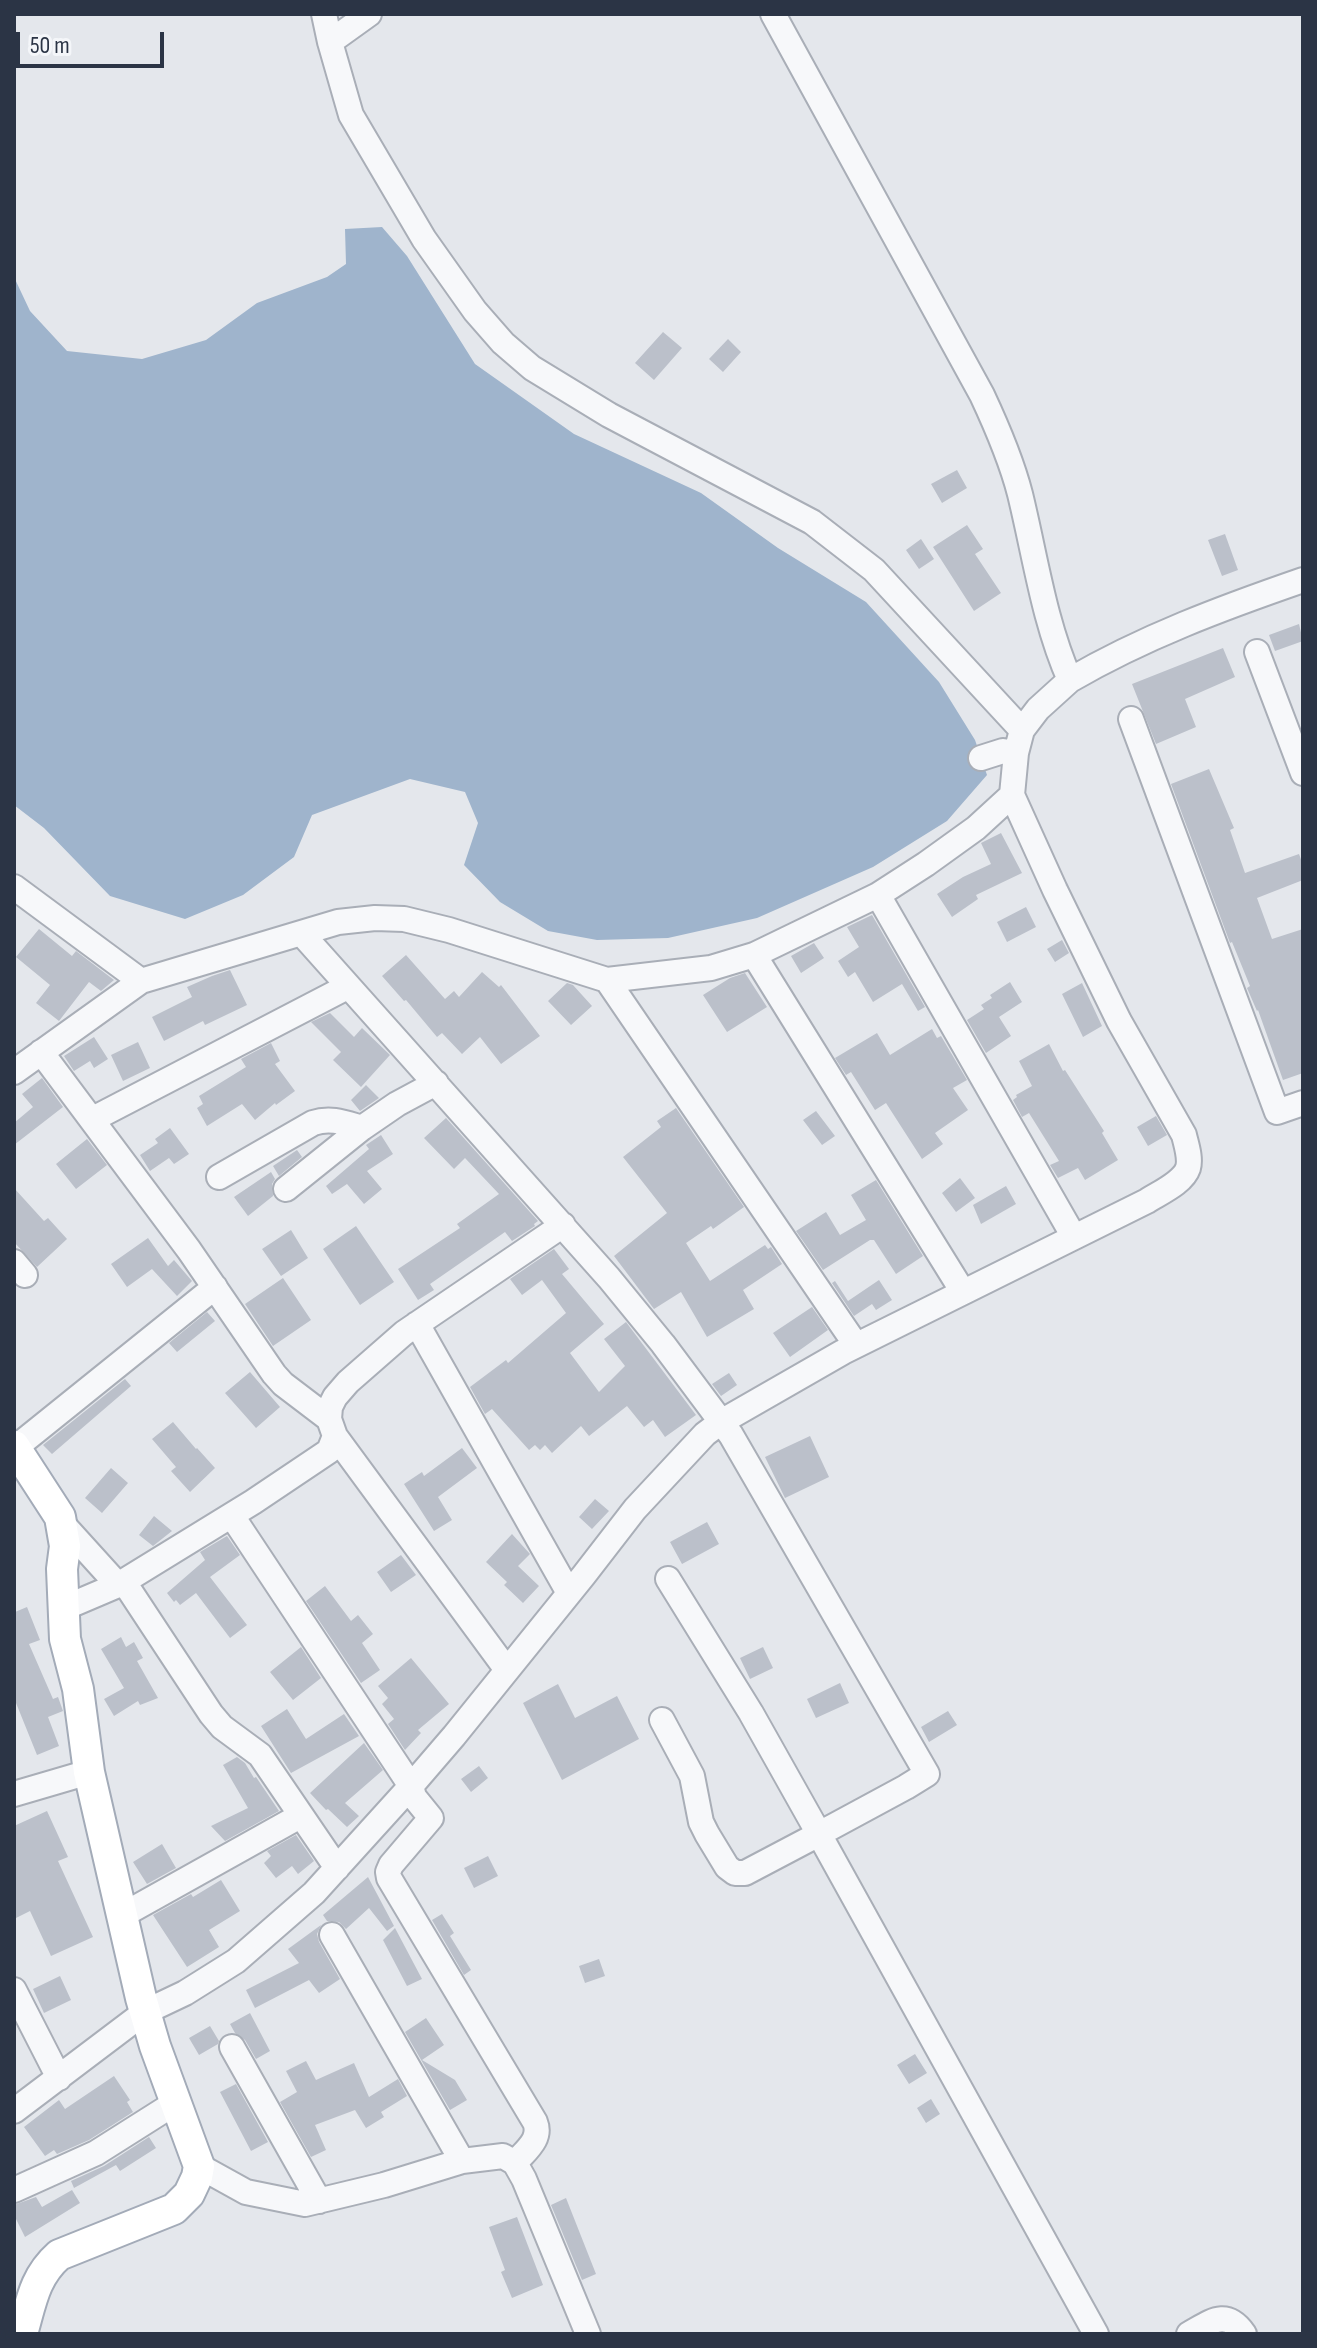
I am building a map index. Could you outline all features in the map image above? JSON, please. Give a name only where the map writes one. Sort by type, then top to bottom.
[{"type":"main road","points":[[14,1447],[60,1521],[65,1546],[62,1569],[65,1639],[78,1689],[89,1772],[145,2012],[199,2166],[189,2194],[174,2209],[59,2255],[46,2266],[37,2281],[22,2334]]},
{"type":"street","points":[[324,14],[351,115],[424,239],[475,311],[503,343],[532,368],[609,415],[812,522],[838,540],[874,570],[1019,741]]},
{"type":"street","points":[[330,42],[369,14]]},
{"type":"street","points":[[773,14],[982,395],[1005,444],[1054,635],[1070,680]]},
{"type":"street","points":[[14,2111],[145,2012],[185,1993],[236,1961],[418,1799],[507,1670],[635,1509],[705,1434],[856,1345],[1147,1201],[1181,1178],[1188,1168],[1184,1135],[1119,1021],[1012,795],[1019,741],[1038,709],[1070,680],[1172,628],[1303,580]]},
{"type":"street","points":[[1257,652],[1303,773]]},
{"type":"street","points":[[1131,719],[1277,1112],[1303,1103]]},
{"type":"street","points":[[981,758],[1003,751],[1019,741]]},
{"type":"street","points":[[14,1072],[141,981],[338,922],[404,919],[449,930],[607,980],[711,968],[754,955],[878,895],[976,828],[1012,795]]},
{"type":"street","points":[[14,887],[141,981]]},
{"type":"street","points":[[878,895],[1074,1237]]},
{"type":"street","points":[[302,934],[563,1225],[663,1344],[721,1422],[755,1475],[927,1774],[745,1873],[735,1873],[727,1867],[701,1822],[692,1776],[662,1720]]},
{"type":"street","points":[[754,955],[963,1292]]},
{"type":"street","points":[[607,980],[856,1345]]},
{"type":"street","points":[[93,1119],[347,987]]},
{"type":"street","points":[[41,1052],[215,1287],[274,1374],[332,1427],[507,1670]]},
{"type":"street","points":[[286,1189],[362,1128],[436,1083]]},
{"type":"street","points":[[219,1177],[324,1119],[362,1128]]},
{"type":"street","points":[[64,1608],[121,1584],[232,1516],[329,1451],[332,1427],[330,1407],[348,1382],[404,1333],[563,1225]]},
{"type":"street","points":[[14,1447],[215,1287]]},
{"type":"street","points":[[417,1324],[569,1593]]},
{"type":"street","points":[[232,1516],[431,1818],[391,1865],[389,1878],[535,2122],[538,2131],[536,2139],[515,2163]]},
{"type":"street","points":[[60,1521],[121,1584],[222,1727],[260,1755],[337,1868]]},
{"type":"street","points":[[668,1579],[751,1713],[1096,2334]]},
{"type":"street","points":[[14,1794],[89,1772]]},
{"type":"street","points":[[121,1916],[300,1816]]},
{"type":"street","points":[[332,1935],[462,2161]]},
{"type":"street","points":[[14,1990],[59,2078]]},
{"type":"street","points":[[232,2047],[319,2201]]},
{"type":"street","points":[[14,2190],[96,2153],[175,2103]]},
{"type":"street","points":[[199,2166],[246,2192],[305,2204],[384,2185],[462,2161],[503,2156],[515,2163],[530,2193],[588,2334]]},
{"type":"street","points":[[1189,2334],[1218,2319],[1229,2319],[1244,2334]]},
{"type":"water","points":[[382,227],[407,256],[475,364],[574,434],[701,493],[778,548],[866,602],[939,682],[975,740],[987,775],[947,821],[873,867],[757,918],[668,938],[597,940],[548,931],[500,902],[464,865],[478,823],[465,792],[410,779],[312,815],[294,857],[243,895],[185,919],[110,896],[44,828],[14,805],[14,277],[30,311],[67,351],[142,359],[206,340],[257,303],[327,277],[346,264],[345,229]]},
{"type":"building","points":[[663,332],[682,348],[654,380],[635,363]]},
{"type":"building","points":[[728,339],[741,352],[723,372],[709,359]]},
{"type":"building","points":[[957,470],[967,488],[942,503],[931,484]]},
{"type":"building","points":[[967,525],[983,549],[975,554],[1001,593],[974,611],[933,547]]},
{"type":"building","points":[[1225,534],[1238,570],[1222,576],[1208,540]]},
{"type":"building","points":[[921,539],[934,559],[919,569],[906,550]]},
{"type":"building","points":[[1299,624],[1303,641],[1275,651],[1269,635]]},
{"type":"building","points":[[1223,648],[1235,677],[1185,699],[1196,727],[1156,744],[1132,684]]},
{"type":"building","points":[[1209,769],[1234,828],[1230,830],[1245,873],[1299,854],[1303,865],[1303,880],[1257,898],[1272,939],[1303,929],[1303,1073],[1283,1080],[1247,988],[1250,986],[1230,943],[1171,784]]},
{"type":"building","points":[[1001,833],[1022,873],[976,895],[978,899],[952,917],[937,894],[991,864],[981,843]]},
{"type":"building","points":[[1026,907],[1036,927],[1007,942],[997,922]]},
{"type":"building","points":[[872,915],[925,1007],[918,1011],[902,984],[873,1002],[855,972],[848,977],[838,961],[859,947],[847,927]]},
{"type":"building","points":[[39,929],[72,956],[76,951],[114,980],[101,991],[89,982],[59,1021],[36,1003],[50,985],[16,957]]},
{"type":"building","points":[[1062,940],[1069,953],[1055,962],[1047,949]]},
{"type":"building","points":[[814,943],[824,958],[801,973],[791,956]]},
{"type":"building","points":[[406,955],[445,999],[454,991],[459,997],[482,972],[499,987],[501,985],[540,1036],[501,1064],[480,1037],[462,1054],[442,1033],[437,1037],[382,976]]},
{"type":"building","points":[[230,970],[247,1005],[205,1025],[203,1021],[164,1041],[152,1017],[192,997],[187,987]]},
{"type":"building","points":[[745,973],[767,1007],[727,1032],[703,995],[730,978]]},
{"type":"building","points":[[1010,982],[1022,1002],[999,1017],[1011,1036],[986,1053],[967,1020],[984,1009],[981,1005],[992,998],[990,995]]},
{"type":"building","points":[[567,983],[573,985],[592,1006],[571,1025],[548,1001]]},
{"type":"building","points":[[1082,983],[1102,1026],[1083,1037],[1062,994]]},
{"type":"building","points":[[330,1013],[354,1037],[362,1028],[390,1055],[361,1087],[333,1060],[341,1052],[311,1022]]},
{"type":"building","points":[[932,1029],[937,1038],[941,1036],[967,1080],[953,1088],[968,1110],[935,1133],[943,1144],[922,1159],[886,1103],[875,1110],[851,1072],[846,1075],[835,1058],[877,1033],[890,1055]]},
{"type":"building","points":[[94,1037],[108,1059],[94,1068],[90,1061],[74,1071],[64,1056]]},
{"type":"building","points":[[138,1042],[150,1068],[123,1081],[111,1055]]},
{"type":"building","points":[[271,1043],[280,1061],[275,1064],[295,1091],[255,1120],[242,1104],[207,1126],[197,1108],[203,1104],[199,1096],[246,1067],[241,1059]]},
{"type":"building","points":[[1049,1044],[1063,1071],[1104,1131],[1102,1133],[1118,1160],[1085,1180],[1078,1168],[1058,1178],[1050,1165],[1059,1161],[1029,1113],[1022,1117],[1013,1100],[1032,1086],[1019,1061]]},
{"type":"building","points":[[42,1078],[63,1107],[14,1145],[14,1123],[33,1107],[22,1094]]},
{"type":"building","points":[[366,1085],[379,1098],[360,1111],[351,1100]]},
{"type":"building","points":[[676,1108],[744,1207],[686,1243],[710,1281],[765,1245],[768,1249],[771,1247],[782,1264],[743,1290],[754,1309],[707,1337],[681,1292],[654,1309],[614,1256],[667,1213],[623,1157],[661,1127],[657,1121]]},
{"type":"building","points":[[816,1111],[835,1136],[822,1145],[803,1120]]},
{"type":"building","points":[[1156,1116],[1167,1135],[1148,1146],[1137,1127]]},
{"type":"building","points":[[446,1118],[538,1221],[512,1241],[505,1232],[430,1284],[434,1290],[418,1300],[398,1269],[460,1228],[457,1224],[499,1194],[465,1158],[454,1169],[424,1138]]},
{"type":"building","points":[[170,1128],[189,1154],[174,1164],[169,1158],[150,1171],[140,1155],[158,1143],[155,1139]]},
{"type":"building","points":[[381,1135],[393,1154],[367,1171],[382,1189],[364,1204],[347,1184],[332,1194],[326,1186],[369,1149],[366,1145]]},
{"type":"building","points":[[87,1139],[107,1165],[76,1189],[56,1164]]},
{"type":"building","points":[[297,1150],[302,1157],[279,1176],[273,1166]]},
{"type":"building","points":[[271,1172],[275,1179],[273,1196],[248,1216],[234,1197]]},
{"type":"building","points":[[960,1178],[975,1198],[956,1212],[942,1193]]},
{"type":"building","points":[[876,1180],[923,1256],[896,1274],[874,1240],[870,1240],[823,1270],[796,1231],[826,1212],[840,1235],[866,1220],[851,1195]]},
{"type":"building","points":[[1006,1186],[1016,1204],[981,1224],[973,1205]]},
{"type":"building","points":[[14,1188],[44,1221],[48,1218],[67,1239],[37,1267],[14,1242]]},
{"type":"building","points":[[356,1226],[394,1282],[360,1305],[323,1249]]},
{"type":"building","points":[[291,1230],[308,1258],[281,1276],[262,1249]]},
{"type":"building","points":[[148,1238],[168,1266],[174,1260],[192,1281],[177,1296],[152,1269],[127,1287],[111,1264]]},
{"type":"building","points":[[554,1249],[569,1269],[562,1274],[604,1324],[570,1353],[599,1392],[625,1366],[604,1339],[626,1322],[696,1415],[665,1437],[653,1420],[644,1427],[627,1406],[589,1436],[581,1426],[552,1453],[545,1445],[540,1450],[535,1445],[529,1450],[492,1409],[485,1414],[470,1387],[506,1360],[508,1363],[566,1313],[542,1280],[522,1295],[510,1279]]},
{"type":"building","points":[[283,1278],[311,1320],[273,1346],[245,1304]]},
{"type":"building","points":[[879,1280],[892,1300],[876,1310],[872,1304],[854,1316],[832,1283],[835,1281],[848,1301]]},
{"type":"building","points":[[812,1307],[828,1330],[790,1357],[773,1333]]},
{"type":"building","points":[[207,1312],[215,1321],[177,1352],[169,1343]]},
{"type":"building","points":[[250,1372],[280,1407],[256,1428],[225,1393]]},
{"type":"building","points":[[729,1373],[737,1385],[721,1396],[712,1384]]},
{"type":"building","points":[[125,1379],[131,1386],[52,1454],[43,1445]]},
{"type":"building","points":[[173,1422],[215,1468],[190,1492],[171,1471],[176,1467],[152,1439]]},
{"type":"building","points":[[810,1436],[829,1477],[785,1498],[765,1457]]},
{"type":"building","points":[[462,1448],[477,1468],[438,1497],[452,1520],[434,1531],[404,1484],[422,1472],[424,1476]]},
{"type":"building","points":[[111,1468],[128,1483],[102,1513],[85,1498]]},
{"type":"building","points":[[595,1499],[609,1511],[592,1529],[579,1517]]},
{"type":"building","points":[[154,1516],[172,1531],[153,1546],[139,1535]]},
{"type":"building","points":[[707,1522],[719,1544],[682,1564],[670,1542]]},
{"type":"building","points":[[512,1534],[530,1554],[518,1566],[539,1586],[523,1603],[486,1562]]},
{"type":"building","points":[[227,1536],[240,1555],[210,1577],[247,1625],[230,1638],[196,1593],[180,1605],[167,1593],[205,1560],[200,1552]]},
{"type":"building","points":[[401,1555],[416,1575],[391,1592],[377,1572]]},
{"type":"building","points":[[325,1586],[351,1621],[358,1615],[373,1634],[362,1643],[380,1670],[361,1683],[306,1601]]},
{"type":"building","points":[[27,1607],[40,1640],[29,1644],[53,1699],[58,1697],[63,1711],[48,1717],[59,1746],[37,1755],[14,1698],[14,1609],[15,1612]]},
{"type":"building","points":[[121,1637],[126,1647],[134,1642],[143,1658],[137,1661],[158,1698],[140,1705],[138,1701],[114,1716],[104,1699],[124,1688],[101,1649]]},
{"type":"building","points":[[301,1647],[321,1678],[293,1700],[270,1672]]},
{"type":"building","points":[[763,1647],[773,1668],[750,1679],[740,1658]]},
{"type":"building","points":[[411,1658],[449,1704],[418,1730],[421,1733],[405,1750],[388,1724],[394,1719],[382,1704],[388,1698],[378,1686]]},
{"type":"building","points":[[840,1683],[849,1703],[816,1718],[807,1699]]},
{"type":"building","points":[[558,1684],[575,1718],[617,1696],[639,1739],[562,1780],[523,1703]]},
{"type":"building","points":[[287,1709],[306,1739],[344,1714],[359,1736],[291,1773],[261,1726]]},
{"type":"building","points":[[948,1711],[957,1725],[929,1742],[921,1727]]},
{"type":"building","points":[[364,1743],[383,1770],[345,1803],[359,1816],[347,1827],[310,1793]]},
{"type":"building","points":[[237,1757],[256,1777],[279,1811],[225,1841],[211,1826],[248,1808],[223,1765]]},
{"type":"building","points":[[479,1766],[488,1778],[471,1792],[461,1779]]},
{"type":"building","points":[[47,1811],[68,1857],[58,1861],[93,1937],[51,1956],[30,1911],[14,1919],[14,1826]]},
{"type":"building","points":[[296,1835],[314,1861],[298,1874],[292,1866],[276,1878],[264,1863],[271,1856],[267,1851]]},
{"type":"building","points":[[162,1844],[176,1868],[147,1884],[133,1862]]},
{"type":"building","points":[[488,1856],[498,1876],[474,1888],[464,1868]]},
{"type":"building","points":[[368,1877],[394,1926],[387,1931],[369,1908],[346,1929],[339,1922],[327,1921],[323,1915]]},
{"type":"building","points":[[221,1880],[240,1911],[209,1930],[219,1947],[187,1967],[153,1915]]},
{"type":"building","points":[[442,1914],[454,1933],[450,1936],[471,1970],[464,1975],[432,1920]]},
{"type":"building","points":[[321,1925],[317,1934],[319,1942],[340,1979],[319,1993],[309,1980],[255,2008],[246,1990],[299,1963],[288,1949]]},
{"type":"building","points":[[395,1928],[422,1979],[407,1986],[383,1940]]},
{"type":"building","points":[[599,1959],[605,1976],[585,1983],[579,1966]]},
{"type":"building","points":[[60,1976],[71,2000],[44,2013],[33,1989]]},
{"type":"building","points":[[250,2013],[270,2051],[256,2059],[245,2040],[235,2033],[230,2024]]},
{"type":"building","points":[[426,2018],[444,2045],[422,2060],[455,2080],[467,2100],[450,2110],[405,2032]]},
{"type":"building","points":[[210,2026],[218,2044],[199,2055],[189,2038]]},
{"type":"building","points":[[915,2054],[927,2073],[909,2084],[897,2065]]},
{"type":"building","points":[[306,2061],[316,2080],[354,2063],[369,2097],[398,2079],[407,2096],[381,2112],[384,2117],[366,2128],[355,2110],[315,2125],[326,2150],[311,2157],[280,2102],[297,2092],[286,2071]]},
{"type":"building","points":[[114,2076],[130,2100],[127,2102],[133,2112],[89,2140],[57,2154],[54,2150],[45,2156],[24,2127],[59,2100],[65,2109]]},
{"type":"building","points":[[236,2084],[268,2142],[251,2151],[220,2092]]},
{"type":"building","points":[[931,2099],[940,2114],[926,2123],[917,2108]]},
{"type":"building","points":[[149,2137],[156,2148],[120,2171],[116,2165],[74,2188],[71,2181],[104,2166]]},
{"type":"building","points":[[72,2190],[80,2203],[25,2237],[14,2215],[14,2205],[36,2197],[42,2207]]},
{"type":"building","points":[[566,2198],[596,2274],[582,2280],[551,2205]]},
{"type":"building","points":[[517,2217],[543,2285],[512,2298],[501,2272],[505,2270],[489,2227]]}]
